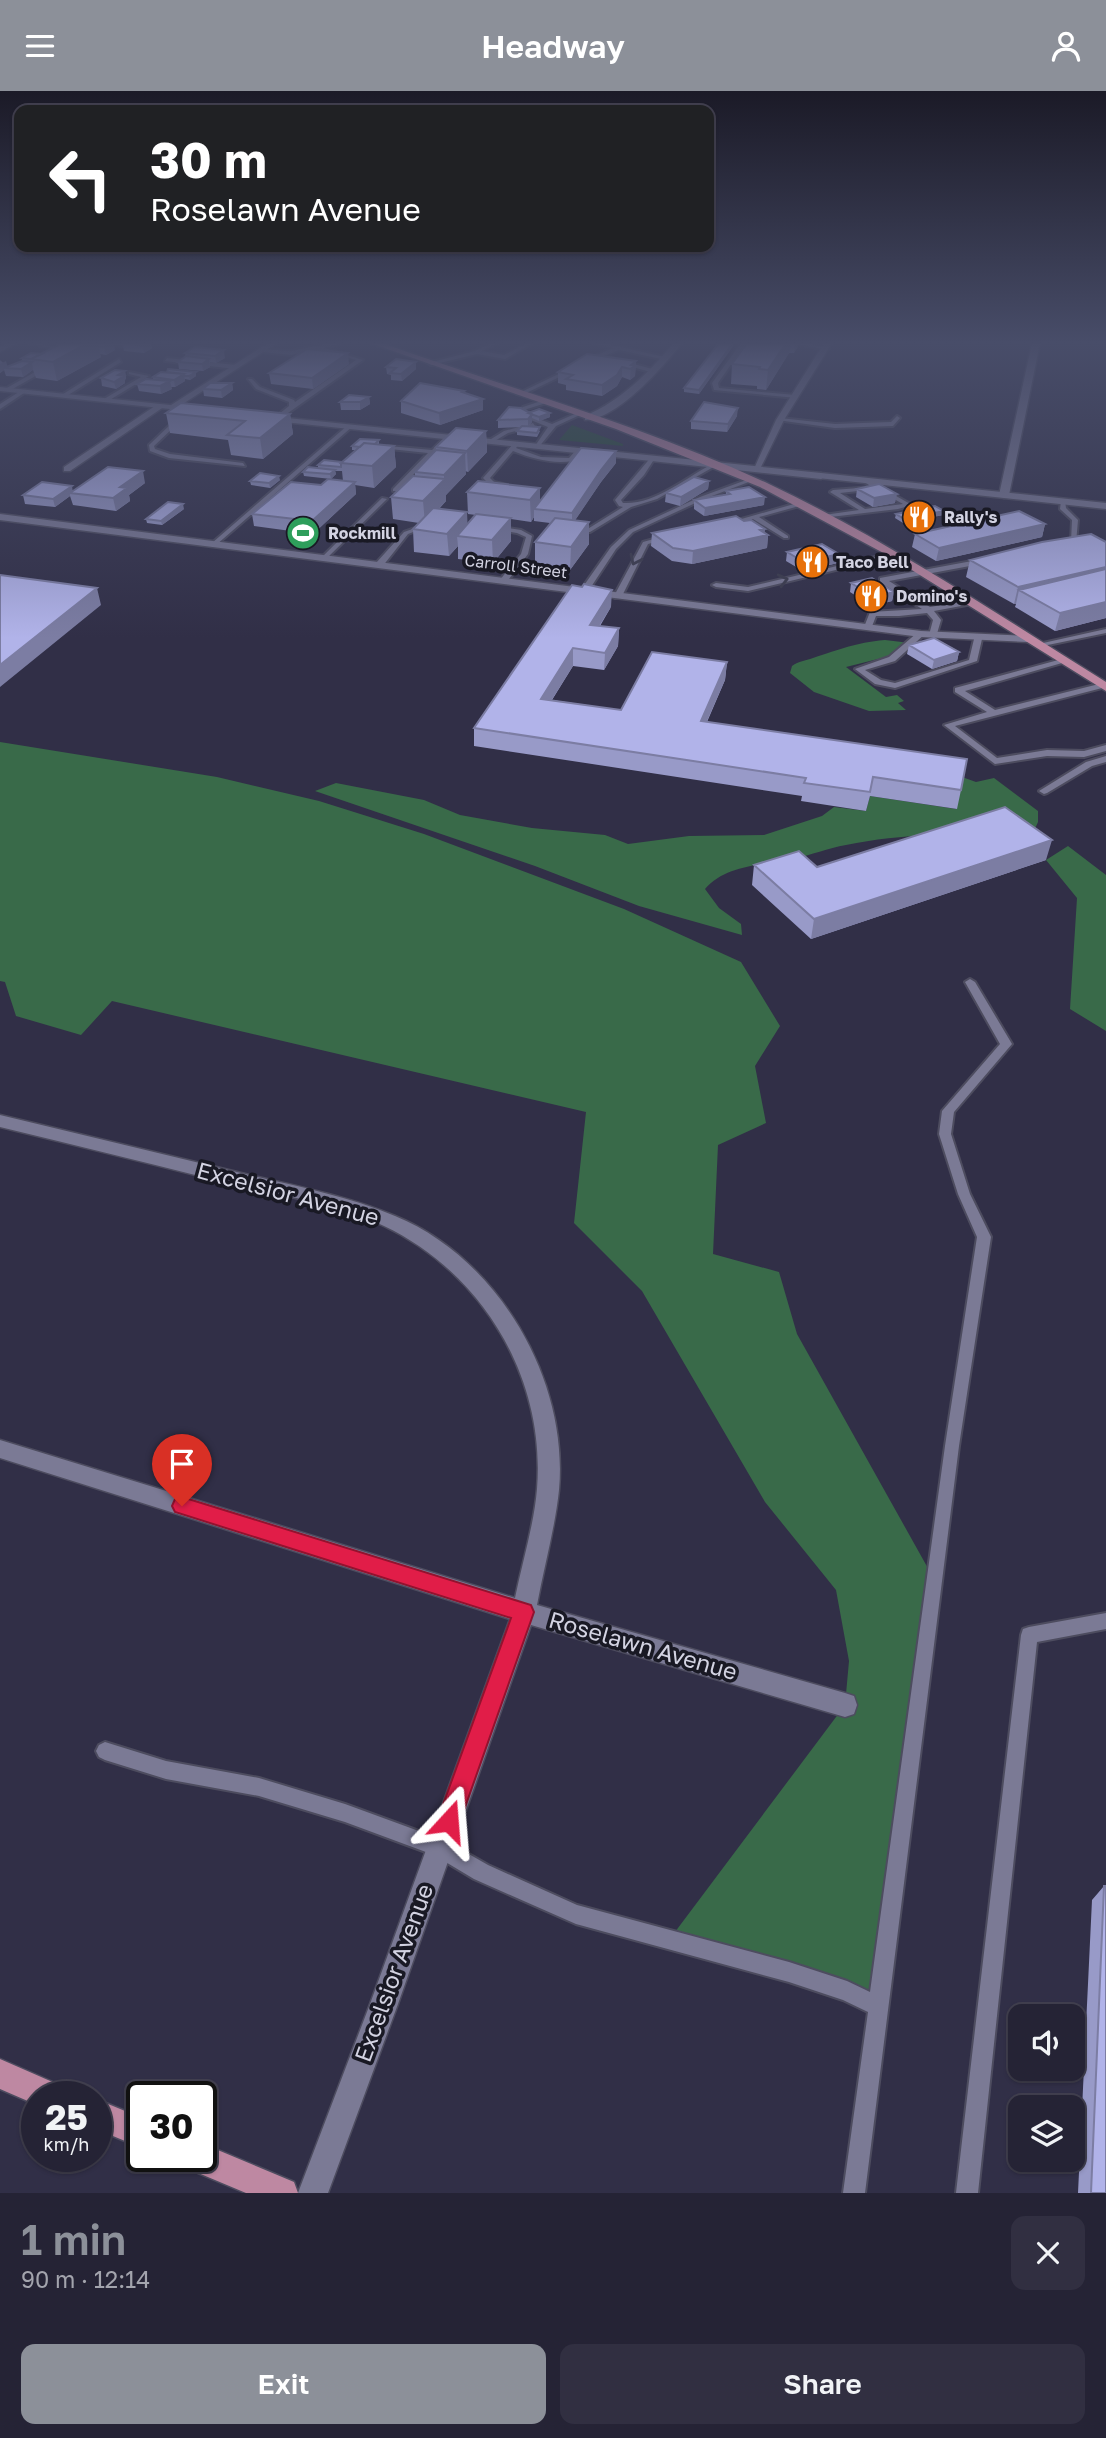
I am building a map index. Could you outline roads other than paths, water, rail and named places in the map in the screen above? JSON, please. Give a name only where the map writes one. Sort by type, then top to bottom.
[{"type":"main road","points":[[651,441],[751,480],[824,517],[969,601],[1104,686]]},
{"type":"main road","points":[[0,2074],[21,2083]]},
{"type":"main road","points":[[217,2165],[283,2193]]},
{"type":"street","points":[[67,469],[109,441]]},
{"type":"street","points":[[491,441],[513,446],[528,441]]},
{"type":"street","points":[[553,441],[579,450],[1106,506]]},
{"type":"street","points":[[756,469],[770,441]]},
{"type":"street","points":[[1003,495],[1015,441]]},
{"type":"street","name":"Carroll Street","points":[[0,517],[927,635],[1033,642]]},
{"type":"street","name":"Excelsior Avenue","points":[[0,1121],[338,1204],[390,1221],[430,1244],[468,1275],[486,1294],[512,1332],[536,1385],[543,1411],[548,1489],[524,1612],[313,2193]]},
{"type":"street","name":"Roselawn Avenue","points":[[0,1449],[524,1612],[845,1705]]},
{"type":"lane","points":[[156,441],[151,446],[152,450],[169,456],[243,465]]},
{"type":"lane","points":[[214,544],[333,441]]},
{"type":"lane","points":[[395,490],[444,441]]},
{"type":"lane","points":[[518,487],[492,484],[486,478],[513,446],[535,459],[563,461],[571,460],[579,450]]},
{"type":"lane","points":[[390,447],[433,452]]},
{"type":"lane","points":[[628,507],[621,505],[618,500],[642,474],[652,458]]},
{"type":"lane","points":[[588,531],[628,507],[653,498],[714,465]]},
{"type":"lane","points":[[584,591],[612,548],[631,531],[702,498],[751,480]]},
{"type":"lane","points":[[866,481],[904,502],[874,509],[874,512],[862,509],[833,492],[877,488]]},
{"type":"lane","points":[[324,558],[384,499]]},
{"type":"lane","points":[[1063,502],[1063,509],[1076,520],[1074,543]]},
{"type":"lane","points":[[720,525],[801,505]]},
{"type":"lane","points":[[824,517],[862,509]]},
{"type":"lane","points":[[754,517],[786,537]]},
{"type":"lane","points":[[379,565],[406,533],[440,524]]},
{"type":"lane","points":[[490,527],[519,531],[529,536],[530,542],[524,553],[503,581]]},
{"type":"lane","points":[[618,596],[645,543],[674,535]]},
{"type":"lane","points":[[1062,545],[1085,545]]},
{"type":"lane","points":[[716,585],[748,589],[892,555]]},
{"type":"lane","points":[[978,639],[973,661],[895,686],[877,682],[859,669],[892,659],[927,635],[937,620],[929,610],[883,580],[998,558]]},
{"type":"lane","points":[[868,627],[873,614],[929,610],[969,601]]},
{"type":"lane","points":[[1033,642],[1106,631]]},
{"type":"lane","points":[[1091,634],[1106,643]]},
{"type":"lane","points":[[992,712],[958,690],[1065,661]]},
{"type":"lane","points":[[1104,686],[948,725],[995,761],[1046,753],[1083,754],[1106,748]]},
{"type":"lane","points":[[1044,791],[1089,764],[1106,759]]},
{"type":"lane","points":[[854,2193],[952,1446],[984,1237],[964,1194],[945,1134],[948,1111],[1006,1044],[970,982]]},
{"type":"lane","points":[[967,2193],[1029,1635],[1106,1621]]},
{"type":"lane","points":[[105,1751],[166,1770],[259,1787],[345,1813],[439,1848],[481,1872],[576,1914],[789,1972],[847,1991],[878,2007]]},
{"type":"place","name":"Rally's","points":[[919,517]]},
{"type":"place","name":"Rockmill","points":[[303,533]]},
{"type":"place","name":"Taco Bell","points":[[812,562]]},
{"type":"place","name":"Domino's","points":[[871,596]]}]
